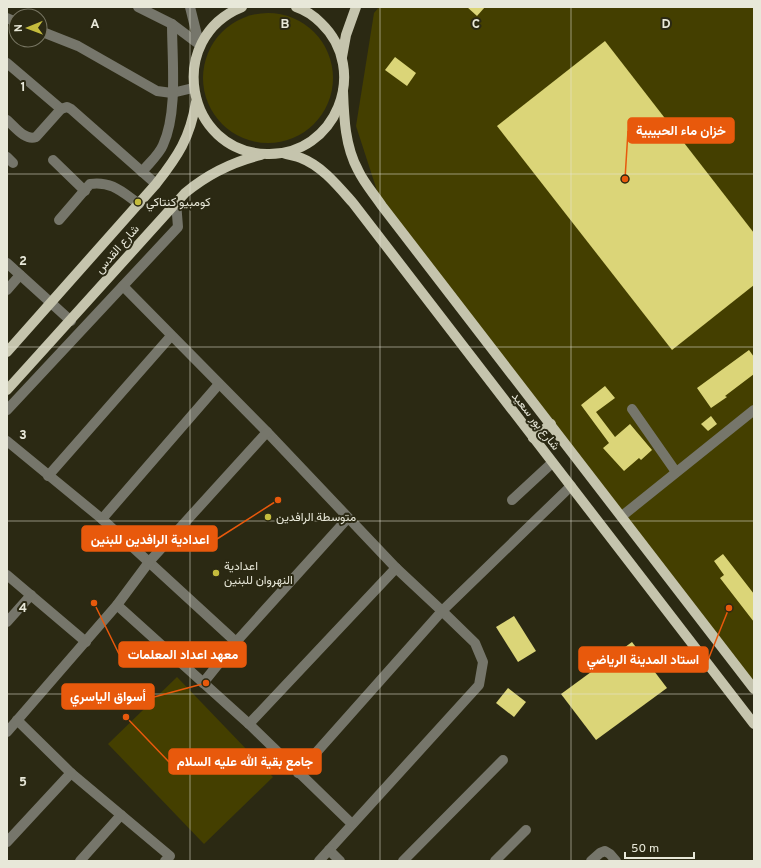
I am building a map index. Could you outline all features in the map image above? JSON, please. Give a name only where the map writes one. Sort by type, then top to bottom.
[{"type":"main road","points":[[242,7],[234,10],[221,19],[210,30],[201,44],[195,59],[193,88],[196,102],[204,119],[216,133],[231,144],[248,152],[267,154],[282,153],[300,147],[316,138],[329,125],[338,109],[343,91],[344,75],[342,59],[336,43],[327,29],[315,17],[296,7]]},
{"type":"main road","points":[[342,59],[346,35],[356,7]]},
{"type":"main road","name":"شارع بور سعيد","points":[[343,91],[346,135],[352,156],[358,171],[382,206],[754,689]]},
{"type":"main road","name":"شارع القدس","points":[[7,352],[139,204],[174,161],[185,143],[192,123],[196,102]]},
{"type":"main road","name":"شارع بور سعيد","points":[[282,153],[302,159],[319,169],[342,190],[754,724]]},
{"type":"main road","name":"شارع القدس","points":[[7,390],[71,321],[176,202],[195,184],[217,170],[241,160],[267,154]]},
{"type":"main road","points":[[533,438],[551,424]]},
{"type":"street","points":[[138,7],[172,24],[201,44]]},
{"type":"street","points":[[190,7],[195,31],[201,44]]},
{"type":"street","points":[[142,172],[162,147],[169,130],[173,101],[172,24]]},
{"type":"street","points":[[48,34],[78,46],[157,91],[172,93],[193,88]]},
{"type":"street","points":[[7,63],[61,109]]},
{"type":"street","points":[[7,120],[26,138],[32,139],[36,137],[61,109],[67,107],[156,184]]},
{"type":"street","points":[[53,160],[85,191]]},
{"type":"street","points":[[60,220],[90,184],[101,183],[113,186],[139,204]]},
{"type":"street","points":[[7,410],[178,227],[176,202]]},
{"type":"street","points":[[7,264],[71,321]]},
{"type":"street","points":[[7,290],[20,275]]},
{"type":"street","points":[[124,286],[171,336],[267,432],[396,568],[442,610],[475,643],[483,662],[479,685],[319,861]]},
{"type":"street","points":[[48,476],[171,336]]},
{"type":"street","points":[[102,519],[219,384]]},
{"type":"street","points":[[632,409],[676,472]]},
{"type":"street","points":[[622,516],[676,472],[752,414]]},
{"type":"street","points":[[7,732],[118,605],[149,562],[267,432]]},
{"type":"street","points":[[7,441],[102,519],[236,642]]},
{"type":"street","points":[[512,500],[552,463]]},
{"type":"street","points":[[298,772],[442,610],[571,486]]},
{"type":"street","points":[[203,683],[236,642],[348,518]]},
{"type":"street","points":[[248,724],[396,568]]},
{"type":"street","points":[[7,575],[86,642]]},
{"type":"street","points":[[7,622],[31,595]]},
{"type":"street","points":[[118,605],[248,724],[352,824]]},
{"type":"street","points":[[17,720],[71,773],[170,856],[165,861]]},
{"type":"street","points":[[403,861],[503,760]]},
{"type":"street","points":[[7,842],[71,773]]},
{"type":"street","points":[[80,861],[120,815]]},
{"type":"street","points":[[495,861],[526,830]]},
{"type":"street","points":[[329,850],[340,861]]},
{"type":"street","points":[[591,861],[600,853],[605,851],[616,861]]},
{"type":"shaded area","points":[[379,7],[754,7],[754,689],[382,206],[356,126],[374,13]]},
{"type":"shaded area","points":[[274,13],[293,18],[314,32],[328,53],[332,65],[332,91],[328,103],[314,124],[293,138],[281,142],[262,143],[243,138],[222,124],[208,103],[204,91],[203,72],[208,53],[222,32],[243,18],[255,14]]},
{"type":"shaded area","points":[[177,677],[273,777],[204,844],[108,744]]},
{"type":"building","points":[[467,7],[485,7],[477,16]]},
{"type":"building","points":[[605,41],[754,233],[754,285],[672,350],[497,126]]},
{"type":"building","points":[[395,57],[416,73],[407,86],[385,70]]},
{"type":"building","points":[[749,350],[754,357],[754,374],[725,396],[727,397],[711,408],[697,388]]},
{"type":"building","points":[[605,386],[615,398],[596,412],[615,437],[630,424],[652,450],[641,460],[639,458],[624,471],[603,448],[609,443],[581,405]]},
{"type":"building","points":[[711,416],[717,424],[708,431],[701,424]]},
{"type":"building","points":[[723,554],[754,594],[754,622],[720,578],[724,575],[714,561]]},
{"type":"building","points":[[514,616],[536,651],[518,662],[496,627]]},
{"type":"building","points":[[632,642],[667,688],[596,740],[561,694]]},
{"type":"building","points":[[508,688],[526,702],[514,717],[496,703]]},
{"type":"place","name":"خزان ماء الحبيبية","points":[[625,179]]},
{"type":"place","name":"كومبيو كنتاكي","points":[[138,202]]},
{"type":"place","name":"اعدادية الرافدين للبنين","points":[[278,500]]},
{"type":"place","name":"متوسطة الرافدين","points":[[268,517]]},
{"type":"place","name":"اعدادية النهروان للبنين","points":[[216,573]]},
{"type":"place","name":"معهد اعداد المعلمات","points":[[94,603]]},
{"type":"place","name":"استاد المدينة الرياضي","points":[[729,608]]},
{"type":"place","name":"أسواق الياسري","points":[[206,683]]},
{"type":"place","name":"جامع بقية الله عليه السلام","points":[[126,717]]}]
